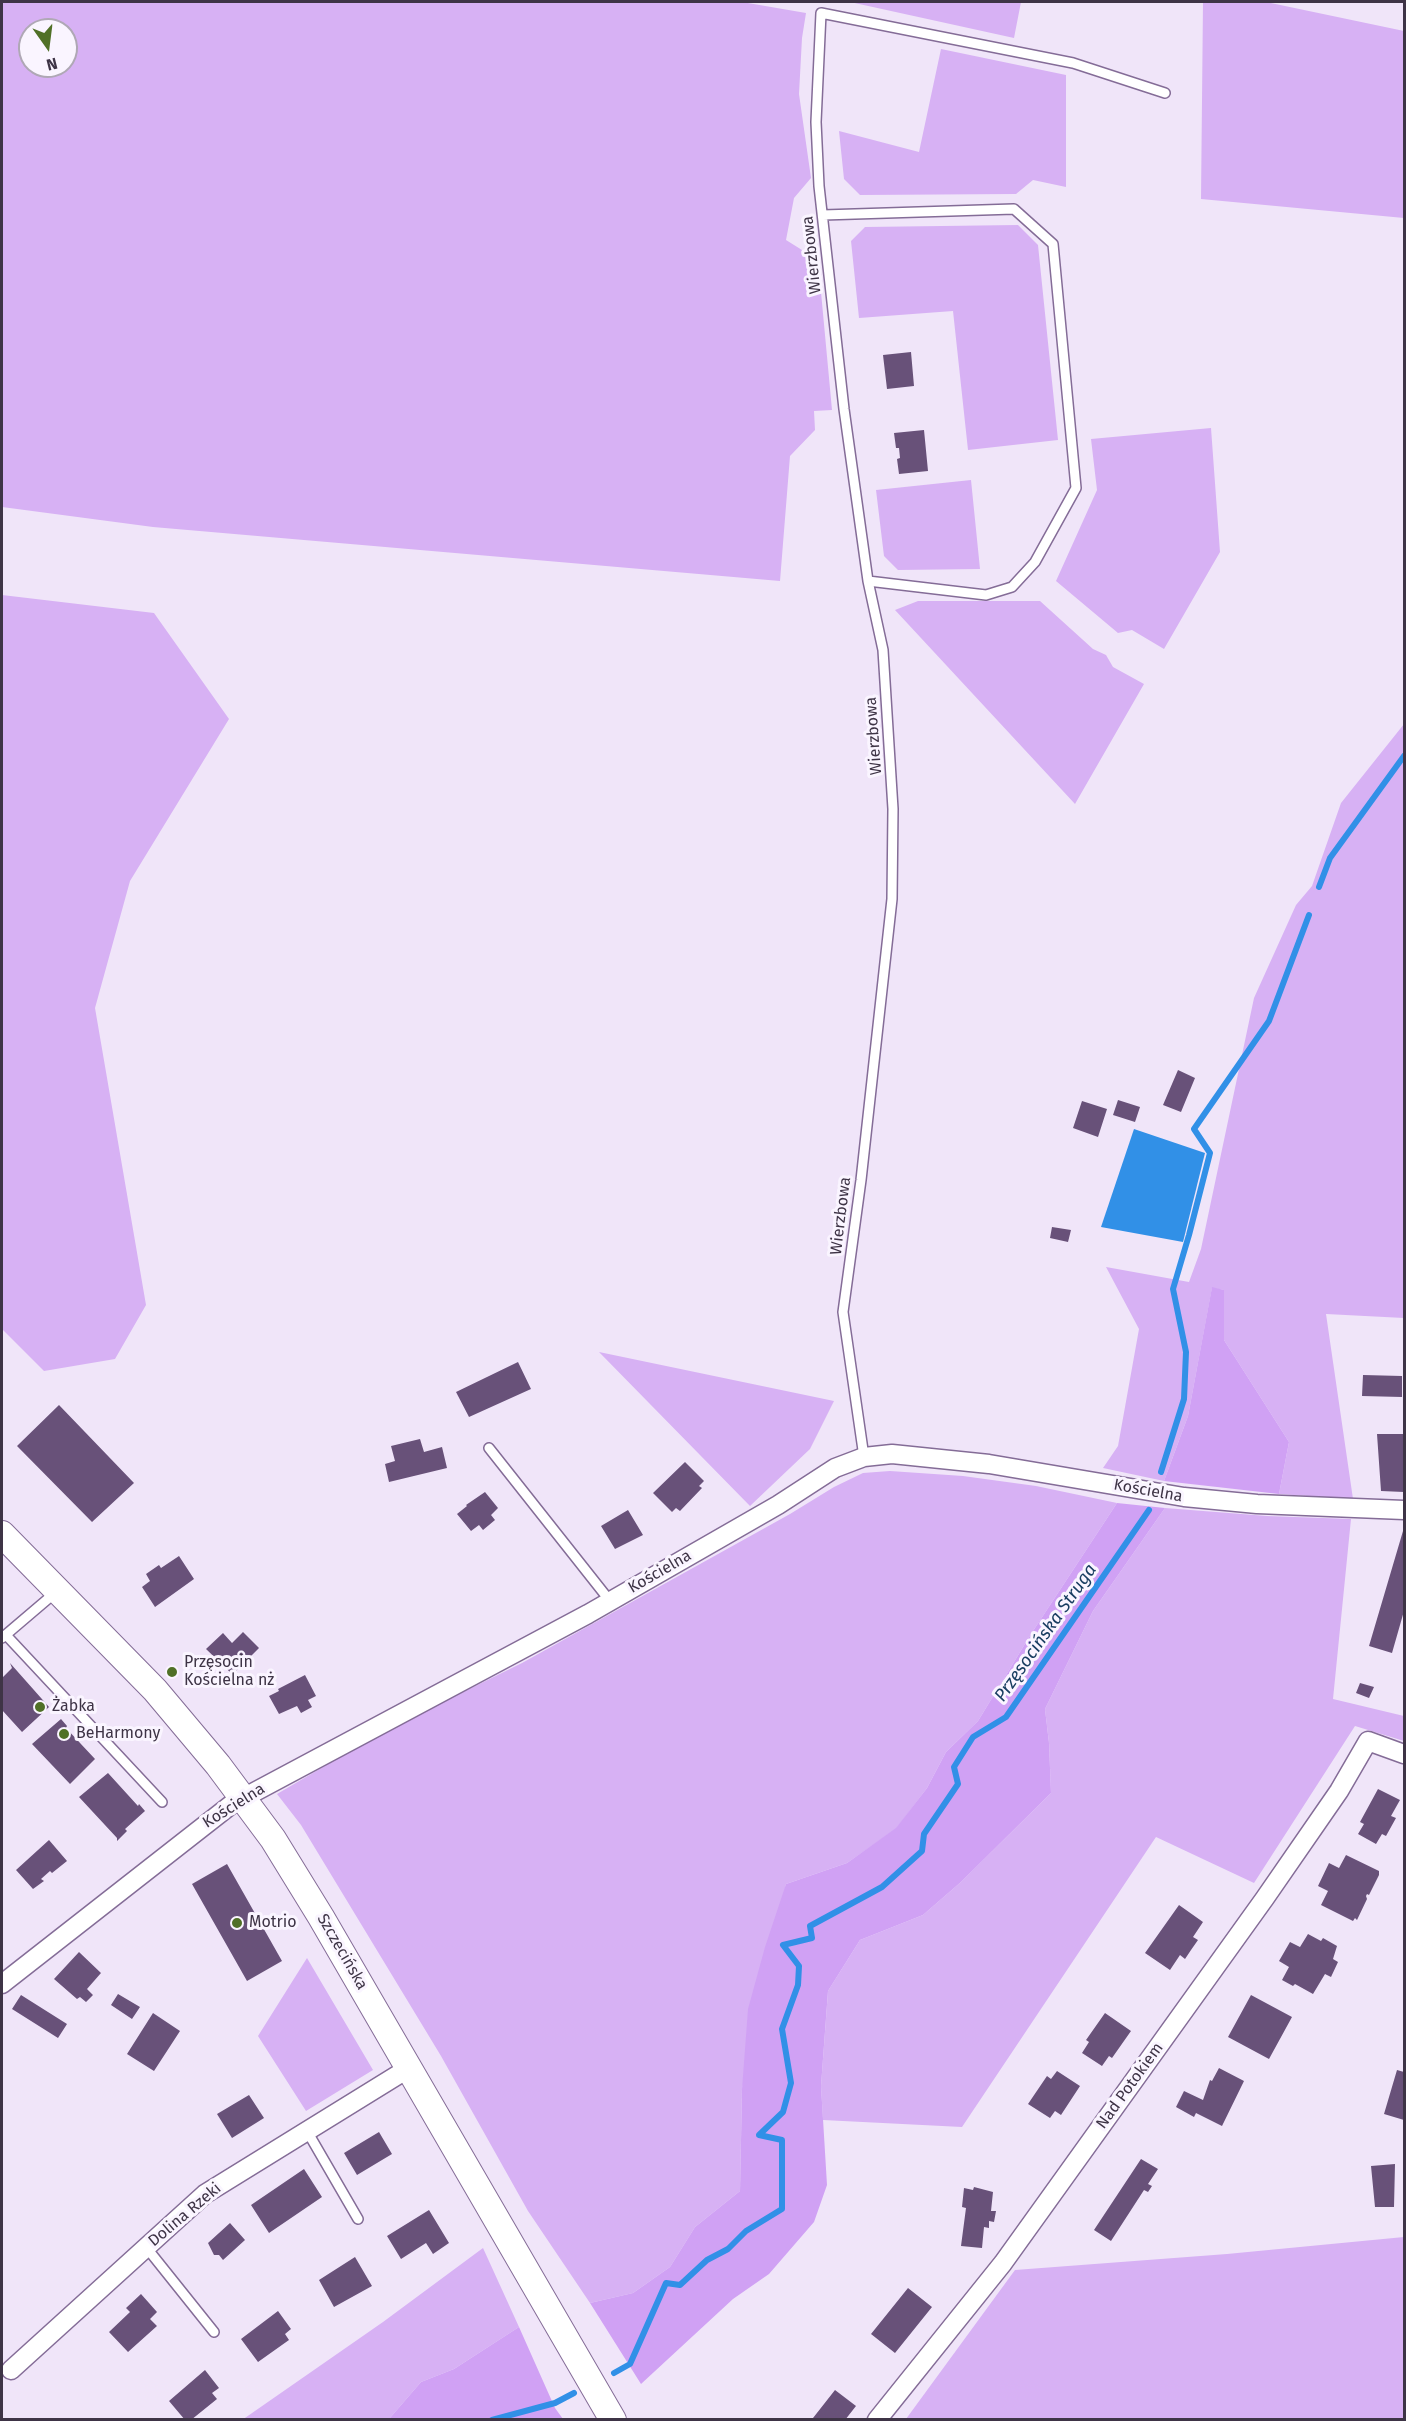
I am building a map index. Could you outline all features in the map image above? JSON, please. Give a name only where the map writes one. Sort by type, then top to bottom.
[{"type":"street","name":"Kościelna","points":[[2,1984],[201,1827],[243,1797],[610,1601],[778,1505],[835,1468],[864,1457],[892,1454],[989,1464],[1184,1497],[1257,1504],[1404,1510]]},
{"type":"street","name":"Szczecińska","points":[[2,1534],[155,1690],[243,1797],[306,1891],[613,2420]]},
{"type":"street","name":"Nad Potokiem","points":[[878,2420],[1003,2264],[1265,1898],[1339,1791],[1368,1742],[1404,1754]]},
{"type":"street","name":"Dolina Rzeki","points":[[12,2370],[205,2194],[409,2068]]},
{"type":"lane","name":"Wierzbowa","points":[[864,1457],[843,1312],[861,1180],[892,899],[893,809],[883,650],[868,581],[844,410],[819,186],[816,122],[821,13],[1073,63],[1166,93]]},
{"type":"lane","points":[[824,215],[1014,209],[1053,244],[1076,488],[1035,562],[1011,587],[986,595],[868,581]]},
{"type":"lane","points":[[489,1448],[610,1601]]},
{"type":"lane","points":[[57,1591],[4,1637],[162,1802]]},
{"type":"lane","points":[[307,2131],[358,2219]]},
{"type":"lane","points":[[146,2247],[214,2332]]},
{"type":"shaded area","points":[[2,2],[742,2],[806,13],[802,38],[799,94],[811,178],[794,198],[786,240],[818,260],[832,410],[814,411],[815,430],[790,456],[780,581],[153,527],[2,507]]},
{"type":"shaded area","points":[[850,2],[1021,2],[1014,38]]},
{"type":"shaded area","points":[[1203,2],[1266,2],[1404,31],[1404,218],[1201,199]]},
{"type":"shaded area","points":[[941,49],[1066,75],[1066,187],[1033,180],[1016,194],[860,195],[844,179],[839,131],[919,152]]},
{"type":"shaded area","points":[[1018,225],[1038,245],[1058,440],[968,450],[953,311],[859,318],[851,241],[865,227]]},
{"type":"shaded area","points":[[1211,428],[1220,552],[1164,649],[1132,630],[1118,633],[1056,581],[1097,490],[1091,439]]},
{"type":"shaded area","points":[[971,480],[980,569],[898,570],[884,556],[876,490]]},
{"type":"shaded area","points":[[2,595],[154,613],[229,719],[130,881],[95,1008],[146,1305],[115,1359],[44,1371],[2,1329]]},
{"type":"shaded area","points":[[918,601],[1040,601],[1093,649],[1106,655],[1113,667],[1144,684],[1075,804],[895,610]]},
{"type":"shaded area","points":[[1404,724],[1404,1318],[1326,1314],[1353,1499],[1279,1494],[1289,1442],[1224,1340],[1224,1290],[1212,1288],[1188,1416],[1164,1481],[1103,1468],[1118,1446],[1139,1329],[1106,1267],[1189,1282],[1201,1249],[1254,998],[1296,905],[1312,886],[1341,803]]},
{"type":"shaded area","points":[[1212,1287],[1224,1290],[1224,1340],[1289,1442],[1279,1494],[1164,1481],[1188,1416]]},
{"type":"shaded area","points":[[599,1352],[834,1401],[810,1449],[750,1506]]},
{"type":"shaded area","points":[[890,1471],[963,1476],[1036,1486],[1117,1503],[1031,1634],[978,1721],[946,1752],[927,1788],[896,1829],[847,1863],[786,1884],[742,2089],[740,2191],[695,2227],[670,2267],[633,2293],[590,2303],[528,2211],[441,2056],[301,1825],[277,1794],[388,1729],[522,1663],[790,1514],[834,1487],[863,1473]]},
{"type":"shaded area","points":[[1117,1503],[1165,1508],[1093,1611],[1045,1709],[1051,1793],[961,1882],[923,1915],[860,1940],[828,1991],[821,2086],[827,2185],[814,2222],[769,2274],[733,2299],[641,2384],[590,2303],[633,2293],[670,2267],[695,2227],[740,2191],[742,2089],[748,2009],[786,1884],[847,1863],[896,1828],[927,1788],[946,1752],[978,1721],[1031,1634]]},
{"type":"shaded area","points":[[1165,1508],[1267,1516],[1351,1519],[1333,1699],[1404,1716],[1404,1741],[1355,1726],[1254,1883],[1156,1837],[962,2127],[823,2120],[821,2086],[828,1991],[860,1940],[923,1915],[961,1882],[1051,1793],[1045,1709],[1093,1611]]},
{"type":"shaded area","points":[[307,1958],[373,2070],[306,2111],[258,2036]]},
{"type":"shaded area","points":[[1404,2237],[1404,2419],[906,2419],[1015,2270],[1227,2254]]},
{"type":"shaded area","points":[[483,2248],[519,2327],[454,2369],[421,2382],[389,2419],[242,2420],[383,2322]]},
{"type":"shaded area","points":[[519,2327],[555,2408],[563,2419],[389,2419],[421,2382],[454,2369]]},
{"type":"water","points":[[1134,1129],[1205,1153],[1183,1242],[1101,1227]]},
{"type":"building","points":[[911,352],[914,386],[887,389],[883,355]]},
{"type":"building","points":[[924,430],[928,471],[899,474],[897,459],[900,458],[899,448],[896,448],[894,433]]},
{"type":"building","points":[[1178,1070],[1195,1078],[1181,1112],[1163,1105]]},
{"type":"building","points":[[1118,1100],[1140,1107],[1135,1122],[1113,1115]]},
{"type":"building","points":[[1082,1101],[1107,1109],[1098,1137],[1073,1128]]},
{"type":"building","points":[[1052,1227],[1071,1230],[1068,1242],[1050,1238]]},
{"type":"building","points":[[518,1362],[531,1389],[469,1417],[456,1392]]},
{"type":"building","points":[[1363,1375],[1402,1376],[1402,1397],[1362,1396]]},
{"type":"building","points":[[59,1405],[134,1483],[92,1522],[17,1446]]},
{"type":"building","points":[[1377,1434],[1404,1434],[1404,1492],[1381,1491]]},
{"type":"building","points":[[420,1439],[424,1452],[442,1447],[447,1468],[389,1482],[385,1464],[395,1461],[391,1446]]},
{"type":"building","points":[[685,1462],[704,1481],[699,1486],[702,1488],[680,1511],[676,1508],[672,1512],[653,1493]]},
{"type":"building","points":[[485,1492],[498,1508],[491,1515],[495,1520],[483,1530],[479,1525],[471,1531],[457,1514]]},
{"type":"building","points":[[628,1510],[643,1535],[615,1549],[601,1526]]},
{"type":"building","points":[[1403,1531],[1404,1611],[1392,1653],[1369,1646]]},
{"type":"building","points":[[179,1556],[194,1579],[155,1607],[142,1587],[150,1581],[146,1574],[159,1565],[161,1568]]},
{"type":"building","points":[[243,1632],[259,1648],[232,1674],[206,1649],[223,1633],[232,1643]]},
{"type":"building","points":[[10,1663],[49,1707],[22,1732],[2,1710],[2,1678],[12,1668]]},
{"type":"building","points":[[305,1675],[316,1696],[308,1700],[312,1707],[301,1713],[297,1706],[279,1714],[269,1696]]},
{"type":"building","points":[[1360,1683],[1374,1687],[1369,1698],[1356,1693]]},
{"type":"building","points":[[61,1719],[67,1726],[66,1728],[95,1759],[70,1784],[32,1744]]},
{"type":"building","points":[[108,1773],[145,1811],[125,1829],[127,1831],[117,1841],[117,1838],[79,1797]]},
{"type":"building","points":[[1378,1789],[1400,1800],[1391,1816],[1396,1818],[1386,1836],[1382,1834],[1376,1844],[1358,1834],[1364,1824],[1360,1822]]},
{"type":"building","points":[[49,1840],[67,1861],[52,1873],[50,1871],[41,1879],[44,1881],[33,1889],[16,1870]]},
{"type":"building","points":[[1346,1855],[1379,1871],[1357,1920],[1355,1918],[1353,1921],[1321,1905],[1328,1891],[1318,1886],[1329,1863],[1339,1868]]},
{"type":"building","name":"Motrio","points":[[227,1864],[282,1961],[247,1981],[192,1884]]},
{"type":"building","points":[[1179,1905],[1203,1922],[1193,1937],[1198,1940],[1185,1959],[1180,1955],[1170,1970],[1145,1953]]},
{"type":"building","points":[[1308,1934],[1321,1941],[1323,1938],[1337,1946],[1333,1959],[1338,1962],[1331,1977],[1325,1974],[1313,1994],[1282,1980],[1289,1967],[1279,1961],[1290,1942],[1300,1947]]},
{"type":"building","points":[[79,1952],[101,1973],[87,1989],[93,1995],[86,2002],[80,1997],[77,1999],[54,1979]]},
{"type":"building","points":[[118,1994],[140,2007],[132,2019],[111,2005]]},
{"type":"building","points":[[21,1995],[67,2024],[58,2038],[12,2009]]},
{"type":"building","points":[[1251,1995],[1292,2017],[1269,2059],[1228,2037]]},
{"type":"building","points":[[153,2013],[180,2031],[154,2071],[127,2054]]},
{"type":"building","points":[[1105,2013],[1131,2031],[1112,2058],[1109,2056],[1102,2066],[1082,2053],[1089,2042],[1086,2040]]},
{"type":"building","points":[[1219,2068],[1244,2081],[1222,2126],[1196,2113],[1194,2117],[1176,2107],[1184,2091],[1203,2100],[1210,2080],[1212,2081]]},
{"type":"building","points":[[1397,2070],[1404,2072],[1404,2120],[1384,2114]]},
{"type":"building","points":[[1057,2071],[1080,2086],[1061,2115],[1055,2111],[1050,2118],[1028,2104],[1047,2076],[1051,2079]]},
{"type":"building","points":[[249,2095],[264,2118],[232,2138],[217,2114]]},
{"type":"building","points":[[379,2132],[392,2154],[357,2175],[344,2153]]},
{"type":"building","points":[[1141,2159],[1158,2169],[1148,2184],[1152,2186],[1148,2192],[1144,2190],[1111,2241],[1094,2230]]},
{"type":"building","points":[[1395,2164],[1394,2207],[1375,2207],[1371,2166]]},
{"type":"building","points":[[304,2169],[322,2197],[269,2233],[251,2205]]},
{"type":"building","points":[[974,2187],[993,2192],[991,2211],[996,2211],[994,2222],[989,2221],[989,2228],[984,2227],[982,2248],[961,2246],[966,2208],[962,2207],[964,2188],[973,2190]]},
{"type":"building","points":[[429,2210],[449,2243],[433,2254],[426,2243],[401,2259],[387,2236]]},
{"type":"building","points":[[230,2223],[245,2240],[223,2260],[219,2255],[214,2255],[208,2243]]},
{"type":"building","points":[[355,2257],[372,2286],[334,2307],[319,2280]]},
{"type":"building","points":[[908,2288],[932,2307],[895,2353],[871,2334]]},
{"type":"building","points":[[141,2294],[157,2312],[150,2319],[157,2326],[128,2352],[109,2332],[130,2312],[126,2308]]},
{"type":"building","points":[[278,2311],[291,2329],[285,2334],[289,2340],[258,2362],[241,2339]]},
{"type":"building","points":[[205,2370],[219,2388],[212,2393],[217,2399],[191,2420],[185,2420],[169,2401]]},
{"type":"building","points":[[835,2390],[856,2406],[845,2420],[814,2420],[813,2418]]},
{"type":"waterway","name":"Przęsocińska Struga","points":[[1319,887],[1330,858],[1404,756]]},
{"type":"waterway","name":"Przęsocińska Struga","points":[[1161,1472],[1184,1399],[1186,1352],[1173,1289],[1210,1153],[1194,1129],[1269,1021],[1309,915]]},
{"type":"waterway","name":"Przęsocińska Struga","points":[[614,2373],[630,2364],[666,2283],[680,2285],[707,2260],[728,2249],[746,2231],[782,2209],[782,2140],[759,2135],[783,2112],[791,2083],[782,2029],[798,1985],[799,1966],[783,1945],[812,1938],[810,1926],[882,1887],[922,1851],[924,1834],[958,1784],[954,1767],[973,1737],[1006,1717],[1149,1510]]},
{"type":"waterway","name":"Przęsocińska Struga","points":[[492,2420],[555,2403],[574,2393]]},
{"type":"place","name":"Przęsocin Kościelna nż","points":[[172,1672]]},
{"type":"place","name":"Żabka","points":[[40,1707]]},
{"type":"place","name":"BeHarmony","points":[[64,1734]]},
{"type":"place","name":"Motrio","points":[[237,1923]]}]
